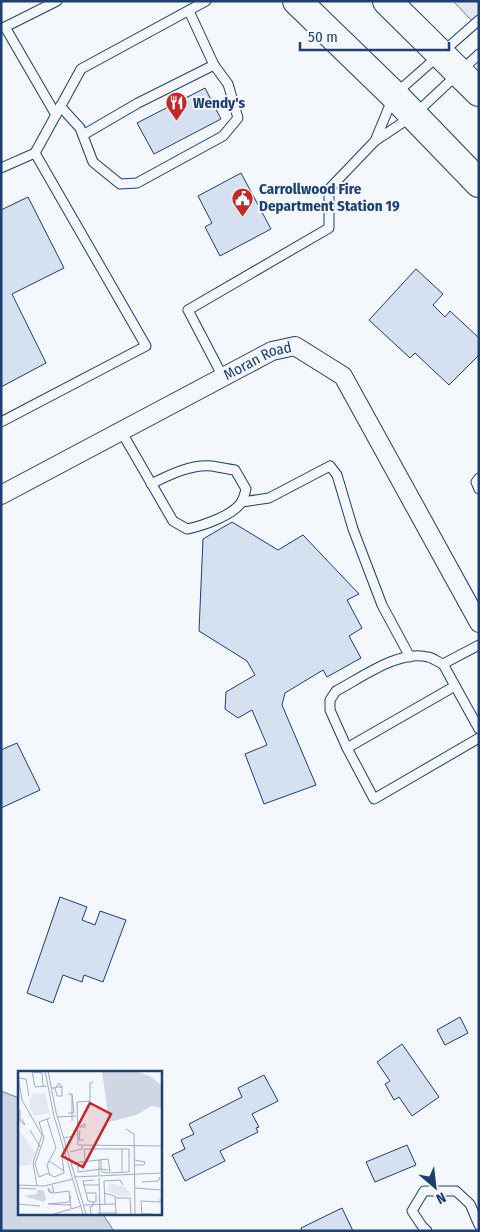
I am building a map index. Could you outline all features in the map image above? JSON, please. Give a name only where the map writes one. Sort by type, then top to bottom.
[{"type":"main road","points":[[297,1],[394,95],[479,183]]},
{"type":"main road","points":[[387,1],[479,92]]},
{"type":"street","name":"Moran Road","points":[[1,495],[272,351],[295,346],[343,376],[479,623]]},
{"type":"lane","points":[[56,115],[5,26],[57,1]]},
{"type":"lane","points":[[2,164],[35,152],[81,69],[206,1]]},
{"type":"lane","points":[[60,106],[80,128],[93,162],[120,184],[137,183],[223,136],[238,118],[228,84],[214,65],[189,11]]},
{"type":"lane","points":[[223,377],[188,310],[329,228],[329,189],[375,141],[414,115],[479,20]]},
{"type":"lane","points":[[375,141],[394,95],[449,62],[479,54]]},
{"type":"lane","points":[[83,135],[138,103],[214,65]]},
{"type":"lane","points":[[1,422],[146,346],[35,152]]},
{"type":"lane","points":[[120,432],[173,521],[187,530],[203,526],[227,514],[242,502],[269,498],[330,466],[337,475],[353,529],[382,605],[410,657]]},
{"type":"lane","points":[[151,484],[168,475],[194,468],[210,466],[235,470],[246,489],[242,502]]},
{"type":"lane","points":[[479,478],[476,482],[479,489]]},
{"type":"lane","points":[[443,664],[479,645]]},
{"type":"lane","points":[[479,729],[443,664],[428,657],[398,659],[381,666],[336,691],[330,700],[330,710],[347,748],[374,799],[479,738]]},
{"type":"lane","points":[[347,748],[455,686]]},
{"type":"lane","points":[[427,1231],[412,1211],[424,1191],[456,1191],[470,1204],[479,1225]]},
{"type":"shaded area","points":[[453,1],[479,1],[479,27],[475,24]]},
{"type":"shaded area","points":[[1,1091],[18,1098],[18,1214],[103,1214],[114,1231],[1,1231]]},
{"type":"building","points":[[205,88],[221,119],[154,154],[137,123]]},
{"type":"building","points":[[241,173],[271,229],[220,256],[205,227],[212,223],[198,196]]},
{"type":"building","points":[[28,197],[64,268],[12,294],[46,363],[1,387],[1,210]]},
{"type":"building","points":[[416,269],[443,294],[433,305],[445,317],[450,311],[479,338],[479,355],[449,385],[415,353],[410,358],[369,320]]},
{"type":"building","points":[[232,522],[278,550],[303,535],[359,594],[347,600],[362,628],[349,636],[361,658],[327,677],[323,670],[285,693],[282,705],[316,785],[264,804],[245,754],[267,745],[252,710],[238,718],[225,709],[226,692],[255,675],[247,661],[199,631],[203,539]]},
{"type":"building","points":[[17,743],[40,790],[1,808],[1,750]]},
{"type":"building","points":[[60,897],[87,907],[82,920],[95,925],[100,911],[126,920],[103,982],[84,975],[82,982],[63,975],[53,1003],[27,993]]},
{"type":"building","points":[[460,1017],[468,1033],[445,1045],[437,1030]]},
{"type":"building","points":[[402,1044],[439,1097],[412,1116],[399,1097],[394,1100],[385,1084],[390,1081],[377,1062]]},
{"type":"building","points":[[264,1075],[278,1101],[252,1114],[259,1127],[256,1128],[258,1132],[220,1151],[225,1161],[185,1181],[172,1155],[185,1149],[181,1140],[194,1134],[189,1124],[242,1097],[238,1088]]},
{"type":"building","points":[[407,1145],[416,1165],[375,1182],[366,1162]]},
{"type":"building","points":[[342,1208],[353,1231],[302,1231],[301,1228]]},
{"type":"place","name":"Wendy's","points":[[177,122]]},
{"type":"place","name":"Carrollwood Fire Department Station 19","points":[[243,217]]}]
